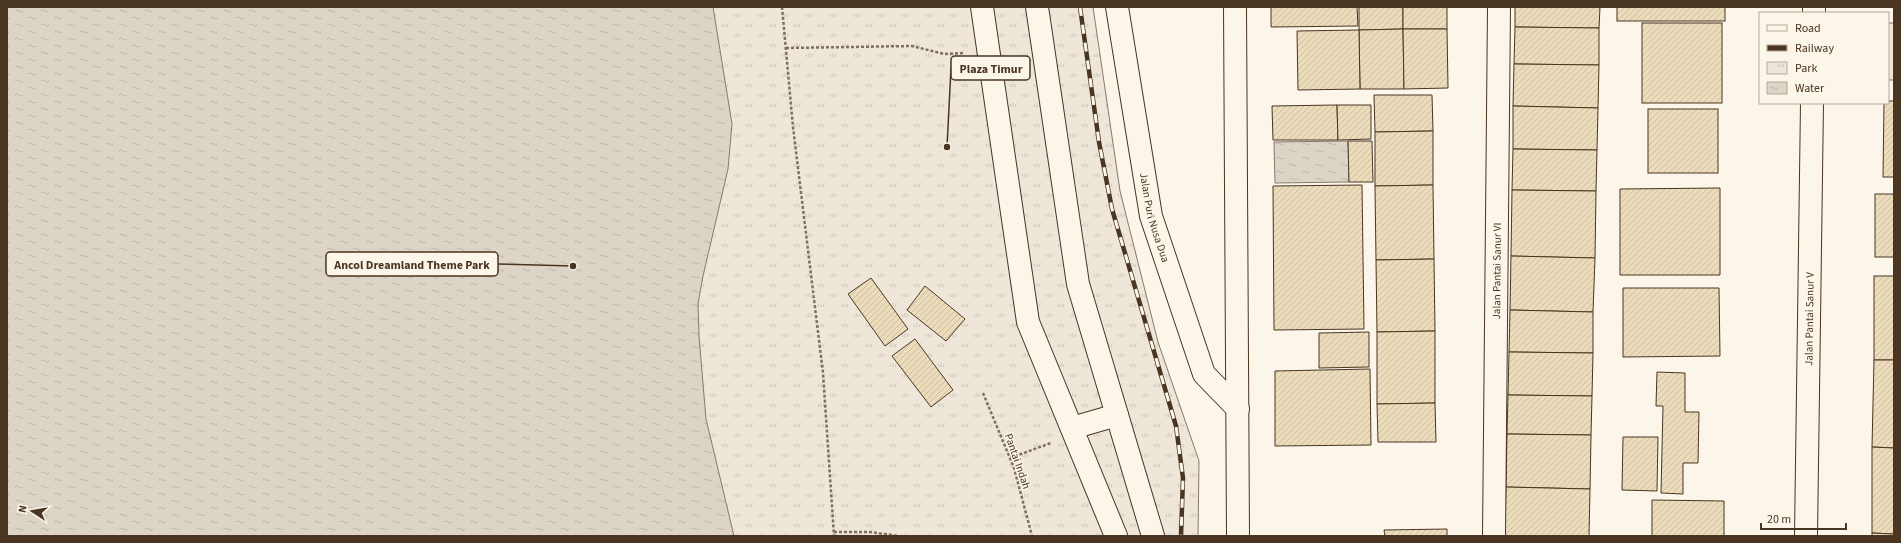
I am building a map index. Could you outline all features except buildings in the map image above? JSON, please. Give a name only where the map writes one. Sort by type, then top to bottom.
[{"type":"street","points":[[982,7],[1028,322],[1116,536]]},
{"type":"street","points":[[1038,7],[1078,284],[1153,536]]},
{"type":"street","name":"Jalan Puri Nusa Dua","points":[[1117,7],[1151,216],[1204,374],[1238,409]]},
{"type":"street","points":[[1235,7],[1238,536]]},
{"type":"street","name":"Jalan Pantai Sanur VI","points":[[1494,536],[1500,7]]},
{"type":"street","name":"Jalan Pantai Sanur V","points":[[1806,536],[1812,104]]},
{"type":"street","points":[[1073,431],[1118,415]]},
{"type":"path","points":[[782,7],[793,126],[823,373],[834,536]]},
{"type":"path","points":[[786,48],[912,46],[944,54],[989,51]]},
{"type":"path","name":"Pantai Indah","points":[[984,393],[1016,475],[1032,536]]},
{"type":"path","points":[[1010,458],[1073,431]]},
{"type":"path","points":[[834,532],[870,532],[899,536]]},
{"type":"green space","points":[[7,7],[1093,7],[1120,191],[1158,342],[1199,461],[1198,536],[7,536]]},
{"type":"green space","points":[[1889,23],[1894,23],[1894,80],[1889,80]]},
{"type":"water","points":[[7,7],[713,7],[732,124],[728,169],[698,304],[699,336],[706,419],[734,536],[7,536]]},
{"type":"water","points":[[1348,141],[1349,182],[1275,183],[1274,142]]},
{"type":"railway","points":[[1080,7],[1099,142],[1112,209],[1176,426],[1183,478],[1181,536]]},
{"type":"place","name":"Plaza Timur","points":[[947,147]]},
{"type":"place","name":"Ancol Dreamland Theme Park","points":[[573,266]]}]
